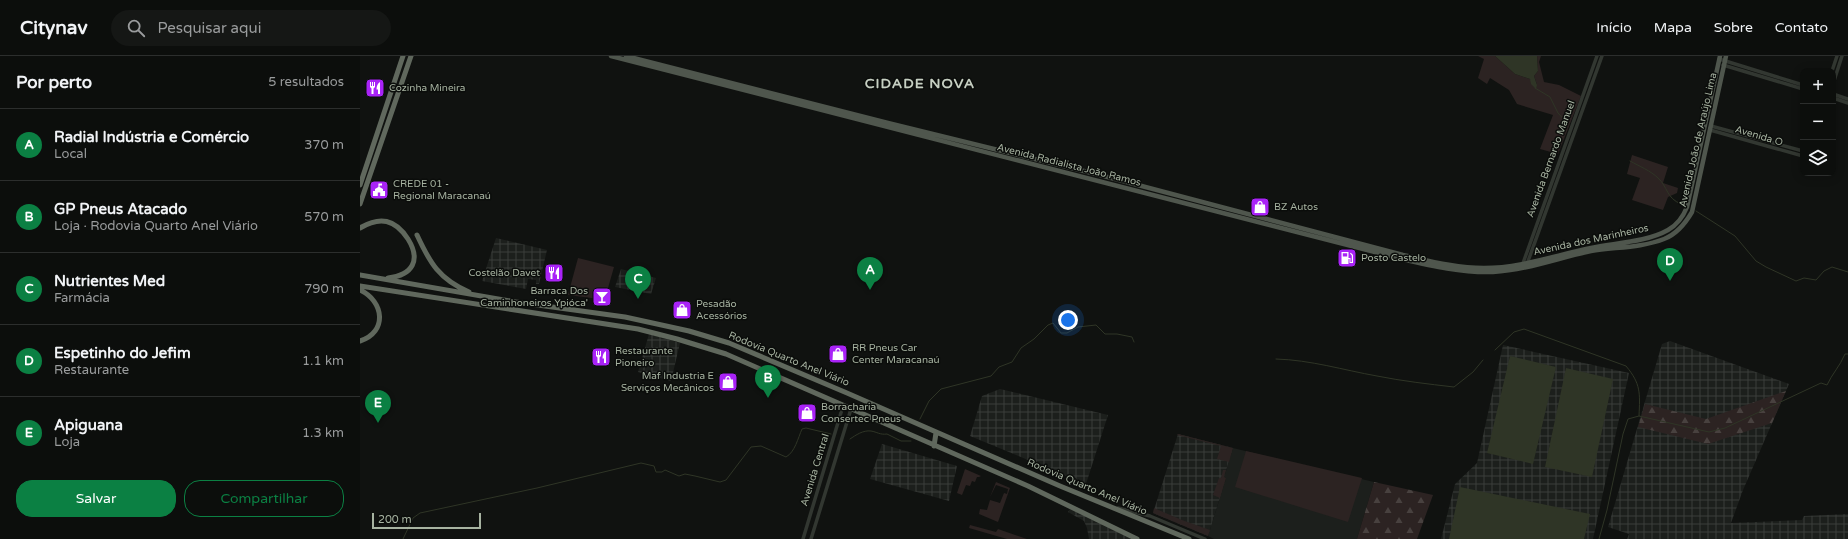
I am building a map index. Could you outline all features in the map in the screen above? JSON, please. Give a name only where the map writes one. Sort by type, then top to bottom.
[{"type":"highway","points":[[360,182],[403,56]]},
{"type":"highway","points":[[360,204],[411,56]]},
{"type":"highway","points":[[360,228],[374,221],[389,222],[402,230],[413,248],[414,260],[407,271],[398,276],[380,278]]},
{"type":"highway","points":[[417,235],[431,262],[442,276],[457,287],[477,296]]},
{"type":"highway","name":"Rodovia Quarto Anel Viário","points":[[360,275],[477,296],[604,313],[676,328],[729,343],[1112,508],[1188,539]]},
{"type":"highway","name":"Rodovia Quarto Anel Viário","points":[[360,286],[594,321],[648,331],[726,354],[1060,500],[1137,539]]},
{"type":"highway","points":[[360,290],[373,298],[379,308],[380,316],[375,330],[369,336],[360,341]]},
{"type":"highway","points":[[594,321],[604,313]]},
{"type":"highway","points":[[934,446],[936,432]]},
{"type":"main road","name":"Avenida Radialista João Ramos","points":[[611,56],[1402,259],[1466,271],[1492,272],[1524,265]]},
{"type":"main road","name":"Avenida Radialista João Ramos","points":[[626,56],[888,124],[1100,175],[1403,255],[1467,267],[1493,268],[1524,265]]},
{"type":"main road","name":"Avenida João de Araújo Lima","points":[[1659,235],[1675,226],[1687,207],[1719,60]]},
{"type":"main road","name":"Avenida João de Araújo Lima","points":[[1663,240],[1682,227],[1692,212],[1725,60]]},
{"type":"main road","name":"Avenida dos Marinheiros","points":[[1524,265],[1587,249],[1659,235]]},
{"type":"main road","name":"Avenida dos Marinheiros","points":[[1524,265],[1589,252],[1611,250],[1663,240]]},
{"type":"street","name":"Avenida Bernardo Manuel","points":[[1524,265],[1597,56]]},
{"type":"street","name":"Avenida Bernardo Manuel","points":[[1524,265],[1602,56]]},
{"type":"street","points":[[1833,68],[1837,56]]},
{"type":"street","points":[[1836,75],[1842,56]]},
{"type":"street","points":[[1719,60],[1725,60],[1800,84]]},
{"type":"street","points":[[1725,60],[1800,88]]},
{"type":"street","points":[[1836,95],[1848,99]]},
{"type":"street","points":[[1836,99],[1848,103]]},
{"type":"street","name":"Avenida O","points":[[1710,128],[1800,150]]},
{"type":"street","name":"Avenida O","points":[[1710,128],[1800,155]]},
{"type":"street","name":"Avenida Central","points":[[803,539],[844,406]]},
{"type":"street","name":"Avenida Central","points":[[812,539],[851,409]]},
{"type":"street","points":[[1112,508],[1131,510],[1150,516],[1205,539]]},
{"type":"shaded area","points":[[1495,56],[1537,56],[1538,71],[1534,76],[1537,85],[1536,89],[1531,84],[1530,79],[1515,74]]},
{"type":"shaded area","points":[[496,238],[547,250],[539,284],[536,284],[536,280],[528,279],[526,289],[482,281]]},
{"type":"shaded area","points":[[621,269],[656,278],[651,294],[615,287]]},
{"type":"shaded area","points":[[649,334],[680,343],[671,381],[638,372]]},
{"type":"shaded area","points":[[1670,341],[1789,384],[1743,490],[1731,523],[1802,520],[1804,516],[1848,514],[1848,539],[1627,539],[1629,534],[1608,527],[1662,344]]},
{"type":"shaded area","points":[[1503,345],[1629,373],[1593,539],[1441,539],[1455,484],[1477,463]]},
{"type":"shaded area","points":[[1510,356],[1556,367],[1533,464],[1487,453]]},
{"type":"shaded area","points":[[1566,368],[1613,379],[1592,477],[1545,467]]},
{"type":"shaded area","points":[[1000,389],[1108,415],[1086,484],[970,436],[982,396]]},
{"type":"shaded area","points":[[1178,434],[1233,448],[1224,477],[1226,478],[1208,536],[1153,513]]},
{"type":"shaded area","points":[[882,444],[957,466],[949,501],[870,479]]},
{"type":"shaded area","points":[[1233,448],[1374,482],[1357,539],[1214,539],[1208,536],[1226,478],[1224,477]]},
{"type":"shaded area","points":[[1460,487],[1590,514],[1584,539],[1449,539]]},
{"type":"shaded area","points":[[1070,509],[1136,539],[1089,539],[1084,521],[1068,512]]},
{"type":"green space","points":[[1478,56],[1495,56],[1515,74],[1530,79],[1537,85],[1534,76],[1538,71],[1537,56],[1541,56],[1539,62],[1544,82],[1559,85],[1581,96],[1558,154],[1540,149],[1553,115],[1517,104],[1509,90],[1490,78],[1487,84],[1478,78],[1484,59]]},
{"type":"green space","points":[[1632,155],[1668,167],[1663,183],[1678,188],[1677,193],[1668,197],[1663,210],[1632,200],[1640,178],[1627,174]]},
{"type":"green space","points":[[578,258],[614,267],[606,295],[600,293],[599,299],[568,295]]},
{"type":"green space","points":[[1786,391],[1772,423],[1708,444],[1638,427],[1645,404],[1706,419]]},
{"type":"green space","points":[[1178,434],[1233,448],[1229,462],[1217,459],[1221,446],[1177,435]]},
{"type":"green space","points":[[1246,451],[1362,478],[1348,522],[1235,487]]},
{"type":"green space","points":[[965,469],[981,476],[977,477],[975,482],[972,481],[970,486],[966,485],[962,495],[957,493]]},
{"type":"green space","points":[[1223,470],[1226,470],[1224,477],[1226,478],[1220,498],[1213,495]]},
{"type":"green space","points":[[996,482],[1010,488],[998,522],[979,514],[980,509],[987,510],[990,500],[1000,503],[1004,493],[1007,494],[1008,489],[996,485],[990,497]]},
{"type":"green space","points":[[1374,482],[1433,495],[1417,539],[1357,539]]},
{"type":"green space","points":[[1154,508],[1210,530],[1208,536],[1153,513]]},
{"type":"green space","points":[[970,525],[996,532],[998,529],[1027,539],[1007,539],[969,528]]},
{"type":"waterway","points":[[1535,88],[1550,97],[1558,113],[1568,124]]},
{"type":"waterway","points":[[1630,161],[1655,175],[1661,181],[1672,199],[1681,204]]},
{"type":"waterway","points":[[1696,211],[1735,236],[1756,261],[1796,281],[1804,278],[1816,280],[1824,271],[1832,267],[1848,272]]},
{"type":"waterway","points":[[920,419],[929,401],[941,389],[991,376],[999,367],[1012,362],[1021,348],[1034,339],[1048,325],[1053,323],[1061,333],[1067,333],[1078,327],[1096,325],[1105,334],[1117,334],[1132,337],[1134,342]]},
{"type":"waterway","points":[[1495,350],[1514,332],[1524,329],[1626,366],[1637,384],[1640,401],[1639,416],[1709,432],[1725,428],[1821,383],[1827,385],[1845,354],[1848,354]]},
{"type":"waterway","points":[[1276,359],[1302,361],[1364,374],[1454,387],[1473,372],[1483,360]]},
{"type":"waterway","points":[[1599,539],[1607,510],[1623,434],[1628,419],[1639,416]]},
{"type":"waterway","points":[[403,539],[413,518],[420,513],[537,488],[641,463],[654,466],[656,472],[662,472],[665,470],[679,476],[685,474],[720,482],[726,480],[751,447],[761,446],[786,457],[792,452],[802,429],[806,428],[831,434]]},
{"type":"waterway","points":[[850,439],[865,431],[873,431],[887,434],[901,441],[911,441]]},
{"type":"place","name":"Cozinha Mineira","points":[[375,88]]},
{"type":"place","name":"CREDE 01 - Regional Maracanaú","points":[[379,190]]},
{"type":"place","name":"BZ Autos","points":[[1260,207]]},
{"type":"place","name":"Posto Castelo","points":[[1347,258]]},
{"type":"place","name":"Costelão Davet","points":[[554,273]]},
{"type":"place","name":"Espetinho do Jefim","points":[[1670,281]]},
{"type":"place","name":"Radial Indústria e Comércio","points":[[870,290]]},
{"type":"place","name":"Barraca Dos Caminhoneiros Ypióca'","points":[[602,297]]},
{"type":"place","name":"Nutrientes Med","points":[[638,299]]},
{"type":"place","name":"Pesadão Acessórios","points":[[682,310]]},
{"type":"place","name":"RR Pneus Car Center Maracanaú","points":[[838,354]]},
{"type":"place","name":"Restaurante Pioneiro","points":[[601,357]]},
{"type":"place","name":"Maf Industria E Serviços Mecânicos","points":[[728,382]]},
{"type":"place","name":"GP Pneus Atacado","points":[[768,398]]},
{"type":"place","name":"Borracharia Consertec Pneus","points":[[807,413]]},
{"type":"place","name":"Apiguana","points":[[378,423]]},
{"type":"district","name":"CIDADE NOVA","points":[[920,83]]}]
